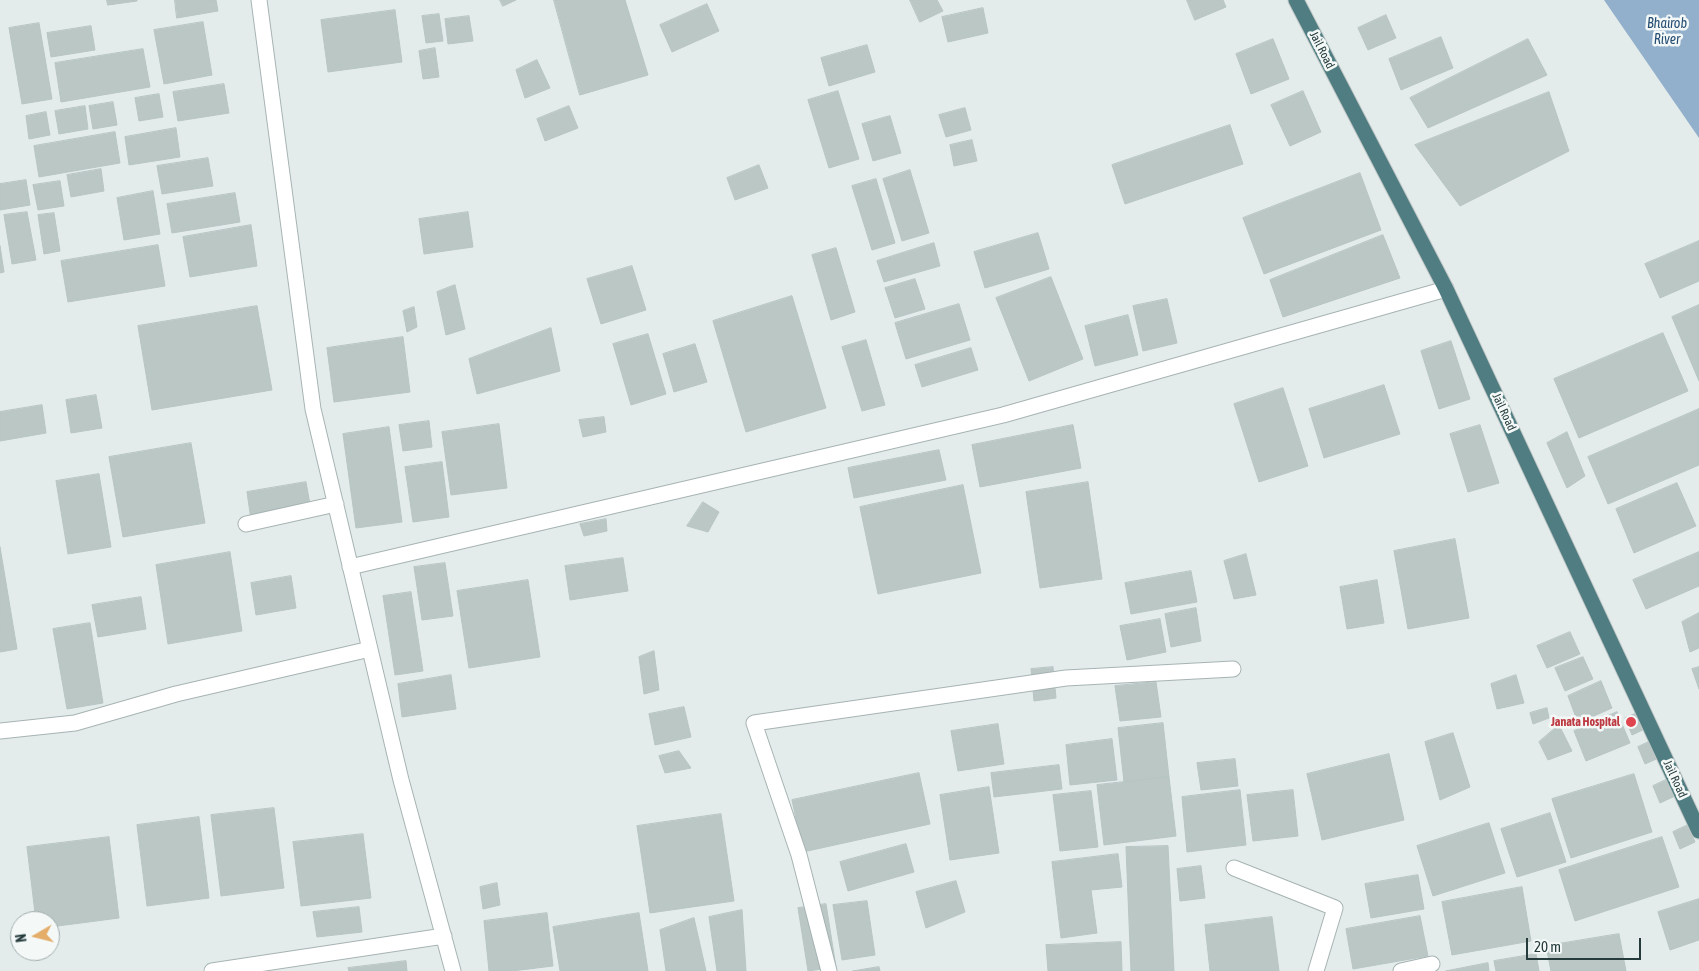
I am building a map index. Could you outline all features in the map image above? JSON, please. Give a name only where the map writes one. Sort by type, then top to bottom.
[{"type":"highway","name":"Jail Road","points":[[1296,0],[1446,289],[1699,831]]},
{"type":"street","points":[[259,0],[313,409],[402,780],[453,971]]},
{"type":"street","points":[[350,567],[1003,415],[1446,289]]},
{"type":"street","points":[[246,524],[336,504]]},
{"type":"street","points":[[0,731],[75,723],[176,694],[370,649]]},
{"type":"street","points":[[829,971],[799,855],[754,723],[1066,678],[1233,668]]},
{"type":"street","points":[[1234,868],[1335,908],[1316,971]]},
{"type":"street","points":[[212,971],[444,936]]},
{"type":"street","points":[[1401,971],[1432,964]]},
{"type":"water","name":"Bhairob River","points":[[1604,0],[1699,0],[1699,138]]},
{"type":"building","points":[[107,0],[137,0],[137,1],[108,5]]},
{"type":"building","points":[[175,0],[216,0],[218,11],[177,18]]},
{"type":"building","points":[[500,0],[516,0],[503,6]]},
{"type":"building","points":[[554,0],[625,0],[648,75],[580,95]]},
{"type":"building","points":[[910,0],[937,0],[943,11],[920,22]]},
{"type":"building","points":[[1187,0],[1223,0],[1226,7],[1195,20]]},
{"type":"building","points":[[707,4],[719,31],[672,52],[660,25]]},
{"type":"building","points":[[983,8],[988,33],[948,42],[942,17]]},
{"type":"building","points":[[395,10],[402,62],[328,72],[321,20]]},
{"type":"building","points":[[439,14],[443,41],[426,43],[422,16]]},
{"type":"building","points":[[1386,15],[1396,38],[1368,50],[1358,28]]},
{"type":"building","points":[[469,16],[473,41],[448,44],[445,19]]},
{"type":"building","points":[[203,22],[212,75],[164,84],[154,30]]},
{"type":"building","points":[[39,23],[52,99],[22,104],[9,28]]},
{"type":"building","points":[[91,26],[95,50],[51,57],[47,33]]},
{"type":"building","points":[[1441,37],[1453,68],[1401,90],[1389,59]]},
{"type":"building","points":[[1273,39],[1289,79],[1251,94],[1236,54]]},
{"type":"building","points":[[1528,39],[1547,75],[1428,128],[1410,98]]},
{"type":"building","points":[[867,45],[875,72],[829,86],[821,58]]},
{"type":"building","points":[[435,48],[439,77],[423,79],[419,51]]},
{"type":"building","points":[[143,49],[150,87],[61,102],[55,63]]},
{"type":"building","points":[[537,60],[550,88],[525,98],[516,70]]},
{"type":"building","points":[[224,84],[229,113],[178,121],[173,92]]},
{"type":"building","points":[[838,91],[859,159],[829,168],[808,100]]},
{"type":"building","points":[[1303,91],[1321,132],[1290,146],[1271,105]]},
{"type":"building","points":[[1549,92],[1569,151],[1460,206],[1415,145]]},
{"type":"building","points":[[159,94],[163,117],[139,121],[135,98]]},
{"type":"building","points":[[113,102],[117,125],[93,129],[89,106]]},
{"type":"building","points":[[85,106],[88,129],[59,134],[55,111]]},
{"type":"building","points":[[569,106],[578,128],[545,141],[537,119]]},
{"type":"building","points":[[965,108],[971,130],[946,137],[939,115]]},
{"type":"building","points":[[46,112],[50,135],[29,139],[26,116]]},
{"type":"building","points":[[890,116],[901,153],[873,161],[862,124]]},
{"type":"building","points":[[1230,125],[1243,164],[1125,204],[1112,165]]},
{"type":"building","points":[[176,128],[180,157],[129,165],[125,137]]},
{"type":"building","points":[[115,132],[120,163],[39,177],[34,146]]},
{"type":"building","points":[[972,140],[977,161],[954,166],[950,145]]},
{"type":"building","points":[[208,158],[213,186],[162,194],[157,166]]},
{"type":"building","points":[[759,165],[768,188],[735,200],[727,178]]},
{"type":"building","points":[[101,169],[104,191],[71,197],[67,175]]},
{"type":"building","points":[[910,170],[929,233],[902,241],[883,179]]},
{"type":"building","points":[[1360,173],[1381,230],[1264,274],[1243,218]]},
{"type":"building","points":[[876,179],[895,243],[872,250],[852,186]]},
{"type":"building","points":[[26,180],[30,205],[0,210],[0,184]]},
{"type":"building","points":[[60,181],[64,206],[38,210],[33,185]]},
{"type":"building","points":[[153,191],[160,234],[124,240],[117,198]]},
{"type":"building","points":[[235,193],[240,222],[172,233],[167,204]]},
{"type":"building","points":[[27,212],[36,260],[12,264],[4,215]]},
{"type":"building","points":[[468,212],[473,247],[424,254],[419,219]]},
{"type":"building","points":[[54,213],[60,251],[44,254],[38,215]]},
{"type":"building","points":[[251,225],[257,266],[190,277],[183,237]]},
{"type":"building","points":[[1038,233],[1049,269],[985,288],[974,252]]},
{"type":"building","points":[[1383,235],[1400,278],[1283,317],[1270,280]]},
{"type":"building","points":[[1699,241],[1699,281],[1660,298],[1645,264]]},
{"type":"building","points":[[934,243],[940,266],[884,282],[877,261]]},
{"type":"building","points":[[158,245],[165,286],[68,302],[61,261]]},
{"type":"building","points":[[0,246],[4,272],[0,273]]},
{"type":"building","points":[[836,248],[855,312],[831,320],[812,255]]},
{"type":"building","points":[[632,266],[646,310],[601,324],[587,279]]},
{"type":"building","points":[[1051,277],[1083,359],[1029,381],[996,298]]},
{"type":"building","points":[[915,279],[925,309],[895,318],[885,288]]},
{"type":"building","points":[[455,285],[465,329],[446,335],[437,292]]},
{"type":"building","points":[[792,296],[826,408],[746,432],[713,321]]},
{"type":"building","points":[[1167,299],[1177,343],[1143,351],[1133,306]]},
{"type":"building","points":[[959,304],[970,340],[906,359],[895,323]]},
{"type":"building","points":[[1699,305],[1699,381],[1672,317]]},
{"type":"building","points":[[257,306],[272,390],[152,410],[138,326]]},
{"type":"building","points":[[414,307],[417,327],[407,332],[403,311]]},
{"type":"building","points":[[1128,315],[1138,355],[1095,366],[1085,326]]},
{"type":"building","points":[[551,328],[560,371],[477,394],[469,359]]},
{"type":"building","points":[[1663,333],[1688,391],[1579,438],[1554,379]]},
{"type":"building","points":[[648,334],[666,394],[631,405],[613,344]]},
{"type":"building","points":[[403,337],[410,392],[334,402],[327,348]]},
{"type":"building","points":[[866,340],[885,405],[862,411],[842,347]]},
{"type":"building","points":[[1451,341],[1470,399],[1439,409],[1421,351]]},
{"type":"building","points":[[695,344],[707,382],[674,392],[663,354]]},
{"type":"building","points":[[971,348],[978,370],[922,387],[915,365]]},
{"type":"building","points":[[1384,385],[1400,434],[1324,458],[1309,409]]},
{"type":"building","points":[[1283,388],[1308,466],[1259,482],[1234,404]]},
{"type":"building","points":[[96,395],[102,428],[71,433],[66,400]]},
{"type":"building","points":[[42,405],[46,433],[0,441],[0,412]]},
{"type":"building","points":[[1699,409],[1699,465],[1608,504],[1588,457]]},
{"type":"building","points":[[604,417],[606,432],[583,437],[579,420]]},
{"type":"building","points":[[429,421],[432,447],[403,451],[399,425]]},
{"type":"building","points":[[499,424],[507,488],[451,495],[442,432]]},
{"type":"building","points":[[1073,425],[1081,468],[980,487],[972,445]]},
{"type":"building","points":[[1480,425],[1499,483],[1468,492],[1450,434]]},
{"type":"building","points":[[389,427],[402,522],[356,528],[343,434]]},
{"type":"building","points":[[1567,432],[1585,476],[1567,488],[1547,443]]},
{"type":"building","points":[[191,443],[205,523],[123,537],[109,457]]},
{"type":"building","points":[[939,450],[946,480],[854,498],[848,468]]},
{"type":"building","points":[[442,462],[449,517],[413,522],[405,467]]},
{"type":"building","points":[[99,474],[111,547],[68,554],[56,481]]},
{"type":"building","points":[[306,482],[311,510],[251,520],[247,492]]},
{"type":"building","points":[[1088,482],[1102,579],[1040,588],[1026,492]]},
{"type":"building","points":[[1677,483],[1696,526],[1634,553],[1616,509]]},
{"type":"building","points":[[963,485],[981,573],[878,594],[860,507]]},
{"type":"building","points":[[703,502],[719,512],[708,532],[687,526]]},
{"type":"building","points":[[606,519],[607,531],[584,536],[580,524]]},
{"type":"building","points":[[1455,539],[1469,618],[1408,629],[1394,551]]},
{"type":"building","points":[[0,547],[17,649],[0,652]]},
{"type":"building","points":[[230,552],[242,631],[168,644],[156,565]]},
{"type":"building","points":[[1699,552],[1699,586],[1646,609],[1633,580]]},
{"type":"building","points":[[1246,554],[1256,595],[1234,599],[1224,561]]},
{"type":"building","points":[[623,558],[628,591],[570,600],[565,566]]},
{"type":"building","points":[[445,563],[453,616],[422,620],[414,567]]},
{"type":"building","points":[[1191,571],[1197,602],[1131,614],[1125,583]]},
{"type":"building","points":[[291,576],[296,608],[256,615],[251,583]]},
{"type":"building","points":[[528,580],[540,657],[469,668],[457,591]]},
{"type":"building","points":[[1377,580],[1384,623],[1347,629],[1340,587]]},
{"type":"building","points":[[411,592],[423,671],[395,675],[383,596]]},
{"type":"building","points":[[141,597],[146,629],[98,637],[92,605]]},
{"type":"building","points":[[1196,608],[1201,641],[1171,647],[1165,614]]},
{"type":"building","points":[[1699,613],[1699,648],[1690,652],[1682,622]]},
{"type":"building","points":[[1160,619],[1166,652],[1127,660],[1120,626]]},
{"type":"building","points":[[90,623],[103,703],[67,709],[53,629]]},
{"type":"building","points":[[1570,632],[1580,654],[1547,668],[1537,646]]},
{"type":"building","points":[[654,651],[659,690],[644,694],[639,657]]},
{"type":"building","points":[[1583,657],[1593,679],[1565,691],[1555,668]]},
{"type":"building","points":[[1053,667],[1056,698],[1034,701],[1031,669]]},
{"type":"building","points":[[1699,667],[1699,689],[1692,669]]},
{"type":"building","points":[[451,675],[456,709],[402,717],[398,684]]},
{"type":"building","points":[[1516,675],[1524,703],[1497,709],[1491,684]]},
{"type":"building","points":[[1601,681],[1612,708],[1578,723],[1568,696]]},
{"type":"building","points":[[1156,682],[1161,717],[1120,721],[1115,686]]},
{"type":"building","points":[[684,707],[691,737],[655,745],[649,714]]},
{"type":"building","points":[[1547,708],[1549,718],[1533,724],[1530,713]]},
{"type":"building","points":[[1617,712],[1630,743],[1586,761],[1574,731]]},
{"type":"building","points":[[1640,712],[1647,728],[1632,735],[1625,718]]},
{"type":"building","points":[[1163,723],[1169,777],[1124,782],[1118,728]]},
{"type":"building","points":[[998,724],[1004,764],[958,771],[951,731]]},
{"type":"building","points":[[1559,725],[1572,751],[1548,760],[1539,742]]},
{"type":"building","points":[[1453,733],[1470,787],[1440,800],[1425,742]]},
{"type":"building","points":[[1112,739],[1117,780],[1070,785],[1066,745]]},
{"type":"building","points":[[1653,740],[1661,757],[1645,764],[1638,747]]},
{"type":"building","points":[[679,751],[691,768],[665,773],[659,756]]},
{"type":"building","points":[[1389,754],[1404,820],[1322,840],[1307,774]]},
{"type":"building","points":[[1235,759],[1238,786],[1201,790],[1197,763]]},
{"type":"building","points":[[1059,765],[1062,789],[994,797],[991,773]]},
{"type":"building","points":[[919,773],[930,824],[803,852],[792,800]]},
{"type":"building","points":[[1634,774],[1652,832],[1571,858],[1552,799]]},
{"type":"building","points":[[1169,777],[1176,836],[1104,845],[1097,785]]},
{"type":"building","points":[[1668,779],[1675,796],[1660,803],[1653,786]]},
{"type":"building","points":[[989,787],[999,853],[950,860],[940,795]]},
{"type":"building","points":[[1240,790],[1246,845],[1187,852],[1182,797]]},
{"type":"building","points":[[1293,790],[1298,836],[1253,841],[1247,795]]},
{"type":"building","points":[[1091,791],[1098,847],[1060,851],[1053,795]]},
{"type":"building","points":[[274,808],[284,888],[221,896],[211,815]]},
{"type":"building","points":[[1550,813],[1566,862],[1517,877],[1501,829]]},
{"type":"building","points":[[721,814],[734,901],[650,913],[637,826]]},
{"type":"building","points":[[199,817],[209,898],[147,906],[137,825]]},
{"type":"building","points":[[1489,823],[1505,873],[1433,896],[1417,846]]},
{"type":"building","points":[[1688,825],[1695,842],[1680,849],[1673,832]]},
{"type":"building","points":[[363,834],[371,898],[301,906],[293,842]]},
{"type":"building","points":[[109,837],[119,918],[60,926],[60,911],[35,911],[27,847]]},
{"type":"building","points":[[1662,837],[1679,887],[1575,921],[1559,870]]},
{"type":"building","points":[[906,844],[914,872],[848,891],[840,862]]},
{"type":"building","points":[[1168,846],[1174,971],[1131,971],[1126,847]]},
{"type":"building","points":[[1118,854],[1122,887],[1091,890],[1097,933],[1061,938],[1052,862]]},
{"type":"building","points":[[1201,866],[1205,898],[1180,901],[1177,869]]},
{"type":"building","points":[[1418,875],[1424,909],[1371,918],[1365,884]]},
{"type":"building","points":[[956,881],[965,912],[926,928],[916,892]]},
{"type":"building","points":[[497,883],[500,905],[483,909],[480,887]]},
{"type":"building","points":[[1522,887],[1531,941],[1452,955],[1442,902]]},
{"type":"building","points":[[1699,899],[1699,940],[1670,950],[1658,912]]},
{"type":"building","points":[[867,901],[875,955],[842,960],[833,905]]},
{"type":"building","points":[[826,904],[836,967],[808,971],[798,908]]},
{"type":"building","points":[[359,907],[362,932],[317,937],[313,912]]},
{"type":"building","points":[[742,910],[746,971],[717,971],[709,917]]},
{"type":"building","points":[[547,913],[553,966],[512,971],[489,971],[484,921]]},
{"type":"building","points":[[639,913],[648,971],[560,971],[553,927]]},
{"type":"building","points":[[1420,916],[1428,956],[1353,969],[1346,929]]},
{"type":"building","points":[[1272,917],[1279,971],[1210,971],[1205,925]]},
{"type":"building","points":[[694,918],[706,971],[666,971],[660,930]]},
{"type":"building","points":[[1619,934],[1626,971],[1551,971],[1546,946]]},
{"type":"building","points":[[1121,942],[1122,971],[1048,971],[1046,945]]},
{"type":"building","points":[[1536,954],[1539,971],[1496,971],[1494,961]]},
{"type":"building","points":[[406,961],[407,971],[349,971],[348,968]]},
{"type":"building","points":[[1488,963],[1489,971],[1446,971]]},
{"type":"building","points":[[879,967],[880,971],[853,971]]},
{"type":"place","name":"Janata Hospital","points":[[1631,722]]}]
